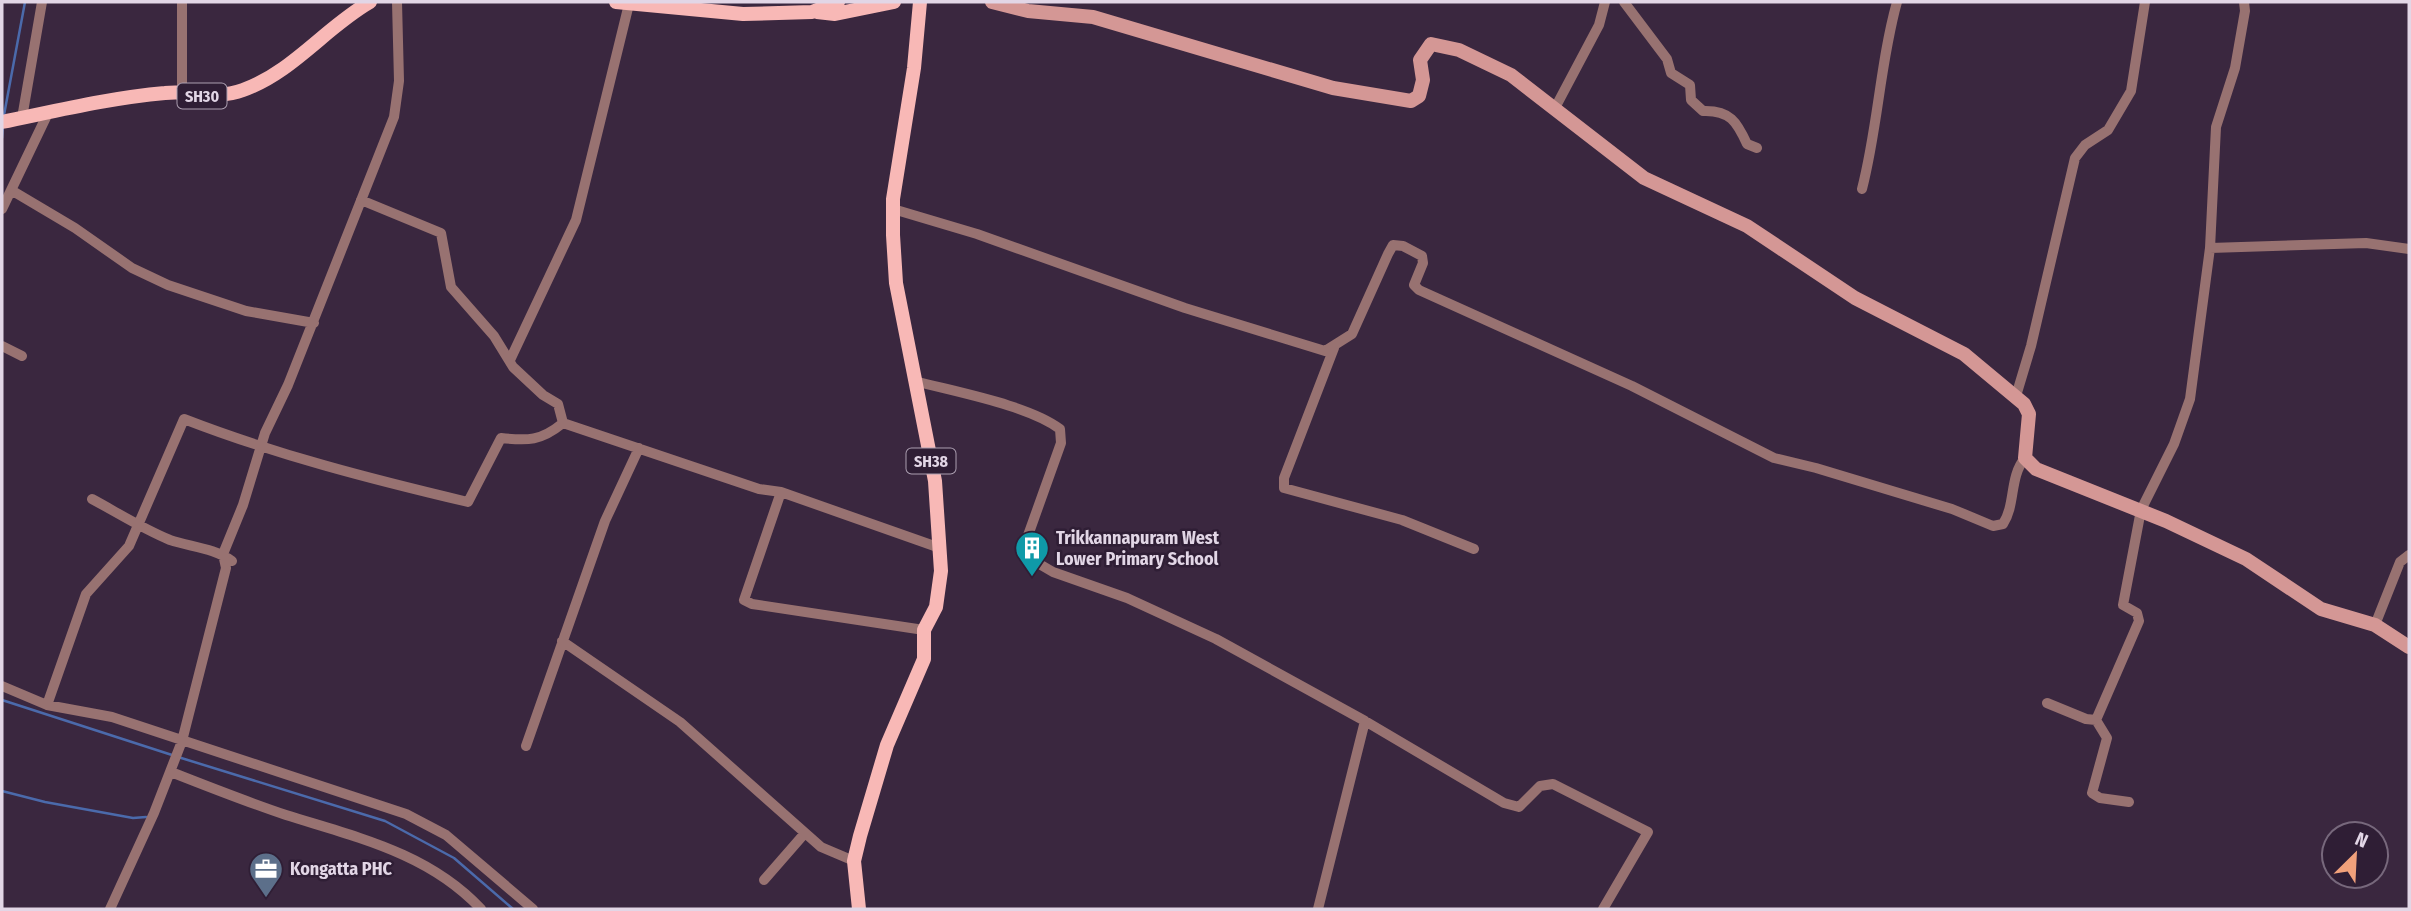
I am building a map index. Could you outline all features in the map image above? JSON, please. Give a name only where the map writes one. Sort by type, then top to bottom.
[{"type":"main road","name":"SH30","points":[[11,120],[115,98],[182,91],[200,96],[242,90],[280,70],[370,2]]},
{"type":"main road","points":[[812,12],[838,2]]},
{"type":"main road","points":[[623,3],[743,14],[835,14],[894,2]]},
{"type":"main road","name":"SH38","points":[[859,909],[854,861],[887,745],[924,659],[924,630],[936,607],[940,548],[935,481],[896,283],[893,209],[898,152],[914,68],[920,2]]},
{"type":"street","points":[[11,120],[42,2]]},
{"type":"street","points":[[182,2],[182,91]]},
{"type":"street","points":[[110,909],[175,761],[226,568],[223,554],[243,505],[260,449],[384,147],[398,98],[397,2]]},
{"type":"street","points":[[893,209],[977,234],[1185,308],[1320,350],[1334,348],[1352,334],[1393,245],[1403,246],[1422,256],[1423,263],[1414,285],[1419,290],[1632,386],[1774,458],[1952,509],[1993,526],[2003,524],[2007,517],[2013,482],[2025,458],[2029,414],[2016,396],[1964,354],[1855,298],[1747,226],[1644,178],[1502,70],[1440,44],[1431,44],[1420,60],[1423,80],[1419,96],[1411,101],[1293,77],[1093,17],[1028,11],[992,2]]},
{"type":"street","points":[[1555,108],[1599,25],[1605,2]]},
{"type":"street","points":[[1624,2],[1667,59],[1671,73],[1690,86],[1690,100],[1703,111],[1718,110],[1735,119],[1747,144],[1757,148]]},
{"type":"street","points":[[1862,189],[1873,144],[1890,26],[1897,2]]},
{"type":"street","points":[[2016,396],[2031,346],[2075,159],[2085,145],[2108,130],[2132,91],[2146,2]]},
{"type":"street","points":[[2096,720],[2139,621],[2137,613],[2123,605],[2141,510],[2174,444],[2190,399],[2210,248],[2216,127],[2235,68],[2245,11],[2244,2]]},
{"type":"street","points":[[510,360],[576,220],[623,3]]},
{"type":"street","points":[[2,209],[49,111]]},
{"type":"street","points":[[11,190],[75,228],[132,268],[168,285],[246,311],[314,323]]},
{"type":"street","points":[[361,200],[441,233],[451,287],[520,375],[558,404],[563,424]]},
{"type":"street","points":[[2210,248],[2366,243],[2409,249]]},
{"type":"street","points":[[2,346],[22,356]]},
{"type":"street","points":[[1334,348],[1284,478],[1284,488],[1402,520],[1474,549]]},
{"type":"street","points":[[915,381],[1045,419],[1060,429],[1061,443],[1026,541],[1029,558],[1054,572],[1127,598],[1216,639],[1365,721],[1503,803],[1519,807],[1540,786],[1553,784],[1648,832],[1603,909]]},
{"type":"street","points":[[47,705],[86,594],[129,546],[184,419],[260,449],[468,502],[501,438],[530,442],[546,437],[563,424]]},
{"type":"street","points":[[563,424],[759,489],[782,492],[940,548]]},
{"type":"street","points":[[526,746],[605,521],[639,448]]},
{"type":"street","points":[[2025,458],[2036,469],[2141,510],[2246,559],[2321,609],[2375,625],[2409,647]]},
{"type":"street","points":[[782,492],[744,600],[752,604],[924,630]]},
{"type":"street","points":[[92,499],[171,540],[223,554],[232,561]]},
{"type":"street","points":[[2375,625],[2400,562],[2409,555]]},
{"type":"street","points":[[562,642],[680,722],[821,847],[854,861]]},
{"type":"street","points":[[2,687],[47,705],[112,717],[180,745],[406,814],[446,835],[533,909]]},
{"type":"street","points":[[2047,703],[2086,719],[2096,720]]},
{"type":"street","points":[[2096,720],[2107,738],[2092,793],[2100,798],[2129,802]]},
{"type":"street","points":[[1318,909],[1365,721]]},
{"type":"street","points":[[171,772],[239,799],[408,855],[434,870],[481,909]]},
{"type":"street","points":[[764,880],[805,833]]},
{"type":"waterway","points":[[4,115],[25,2]]},
{"type":"waterway","points":[[2,138],[3,126]]},
{"type":"waterway","points":[[2,700],[172,755]]},
{"type":"waterway","points":[[178,757],[385,821],[454,858],[513,909]]},
{"type":"waterway","points":[[2,791],[133,818],[146,817]]},
{"type":"place","name":"Trikkannapuram West Lower Primary School","points":[[1032,578]]},
{"type":"place","name":"Kongatta PHC","points":[[266,899]]}]
